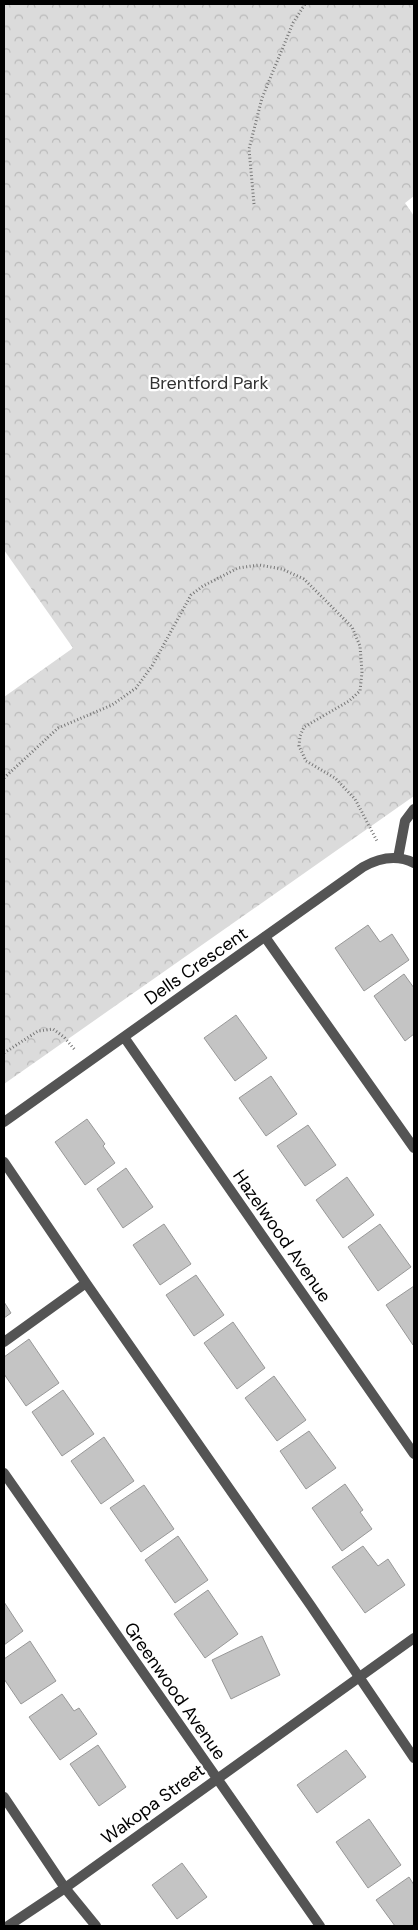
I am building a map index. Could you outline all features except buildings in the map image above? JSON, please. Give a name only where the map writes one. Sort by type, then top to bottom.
[{"type":"street","points":[[398,858],[404,821],[414,809]]},
{"type":"street","name":"Dells Crescent","points":[[4,1122],[363,867],[384,858],[398,858],[414,862]]},
{"type":"street","points":[[265,937],[414,1148]]},
{"type":"street","name":"Hazelwood Avenue","points":[[124,1038],[414,1454]]},
{"type":"street","points":[[4,1162],[414,1758]]},
{"type":"street","points":[[4,1342],[86,1282]]},
{"type":"street","name":"Greenwood Avenue","points":[[4,1473],[320,1926]]},
{"type":"street","name":"Wakopa Street","points":[[8,1926],[65,1888],[414,1638]]},
{"type":"street","points":[[4,1797],[65,1888],[96,1926]]},
{"type":"path","points":[[254,204],[249,149],[262,98],[294,23],[304,6]]},
{"type":"path","points":[[4,778],[58,728],[112,705],[136,688],[152,666],[191,595],[203,586],[238,568],[259,565],[282,569],[304,580],[325,599],[352,627],[360,646],[362,672],[360,691],[349,701],[304,727],[300,736],[299,746],[306,761],[335,778],[355,799],[384,858]]},
{"type":"path","points":[[4,1053],[38,1031],[52,1029],[64,1037],[88,1063]]},
{"type":"green space","name":"Brentford Park","points":[[4,4],[414,4],[414,196],[405,203],[414,216],[414,796],[4,1084],[4,697],[73,648],[4,550]]}]
